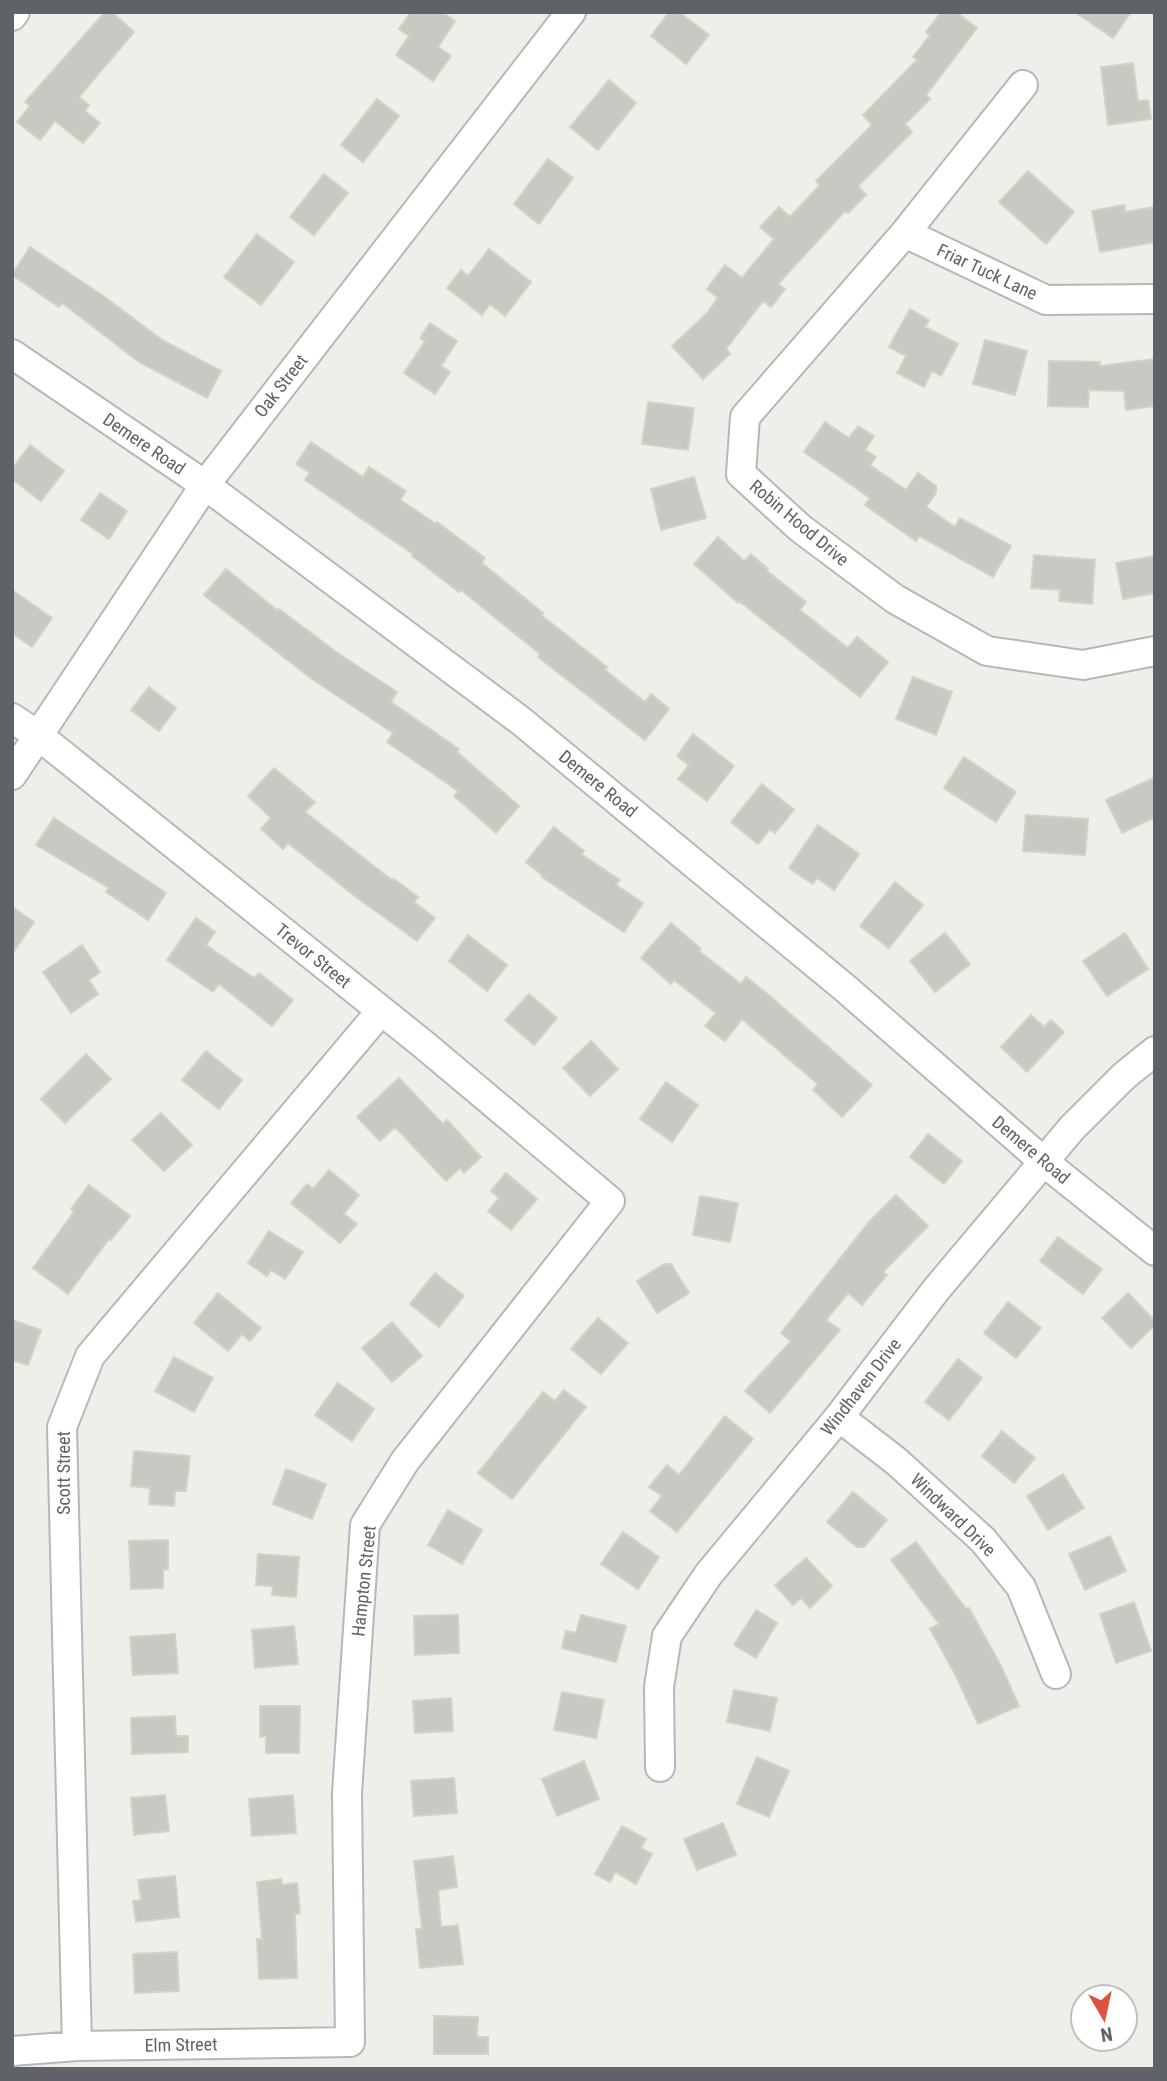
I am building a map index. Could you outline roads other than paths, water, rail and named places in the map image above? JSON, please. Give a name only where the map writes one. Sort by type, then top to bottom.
[{"type":"street","name":"Oak Street","points":[[12,775],[205,485],[571,12]]},
{"type":"street","name":"Robin Hood Drive","points":[[1023,85],[905,233],[745,417],[741,474],[800,528],[895,599],[987,651],[1083,665],[1155,651]]},
{"type":"street","name":"Friar Tuck Lane","points":[[905,233],[1046,300],[1155,299]]},
{"type":"street","name":"Demere Road","points":[[12,354],[205,485],[521,721],[845,988],[1044,1163],[1155,1251]]},
{"type":"street","name":"Trevor Street","points":[[12,718],[39,736],[381,1011],[610,1201]]},
{"type":"street","name":"Scott Street","points":[[77,2046],[62,1427],[90,1356],[381,1011]]},
{"type":"street","name":"Windhaven Drive","points":[[660,1767],[659,1687],[667,1636],[708,1575],[839,1417],[935,1291],[1072,1128],[1124,1076],[1155,1051]]},
{"type":"street","name":"Hampton Street","points":[[350,2042],[347,1793],[365,1525],[405,1461],[610,1201]]},
{"type":"street","name":"Windward Drive","points":[[839,1417],[896,1461],[983,1540],[1021,1587],[1056,1674]]},
{"type":"street","name":"Elm Street","points":[[12,2051],[77,2046],[350,2042]]}]
